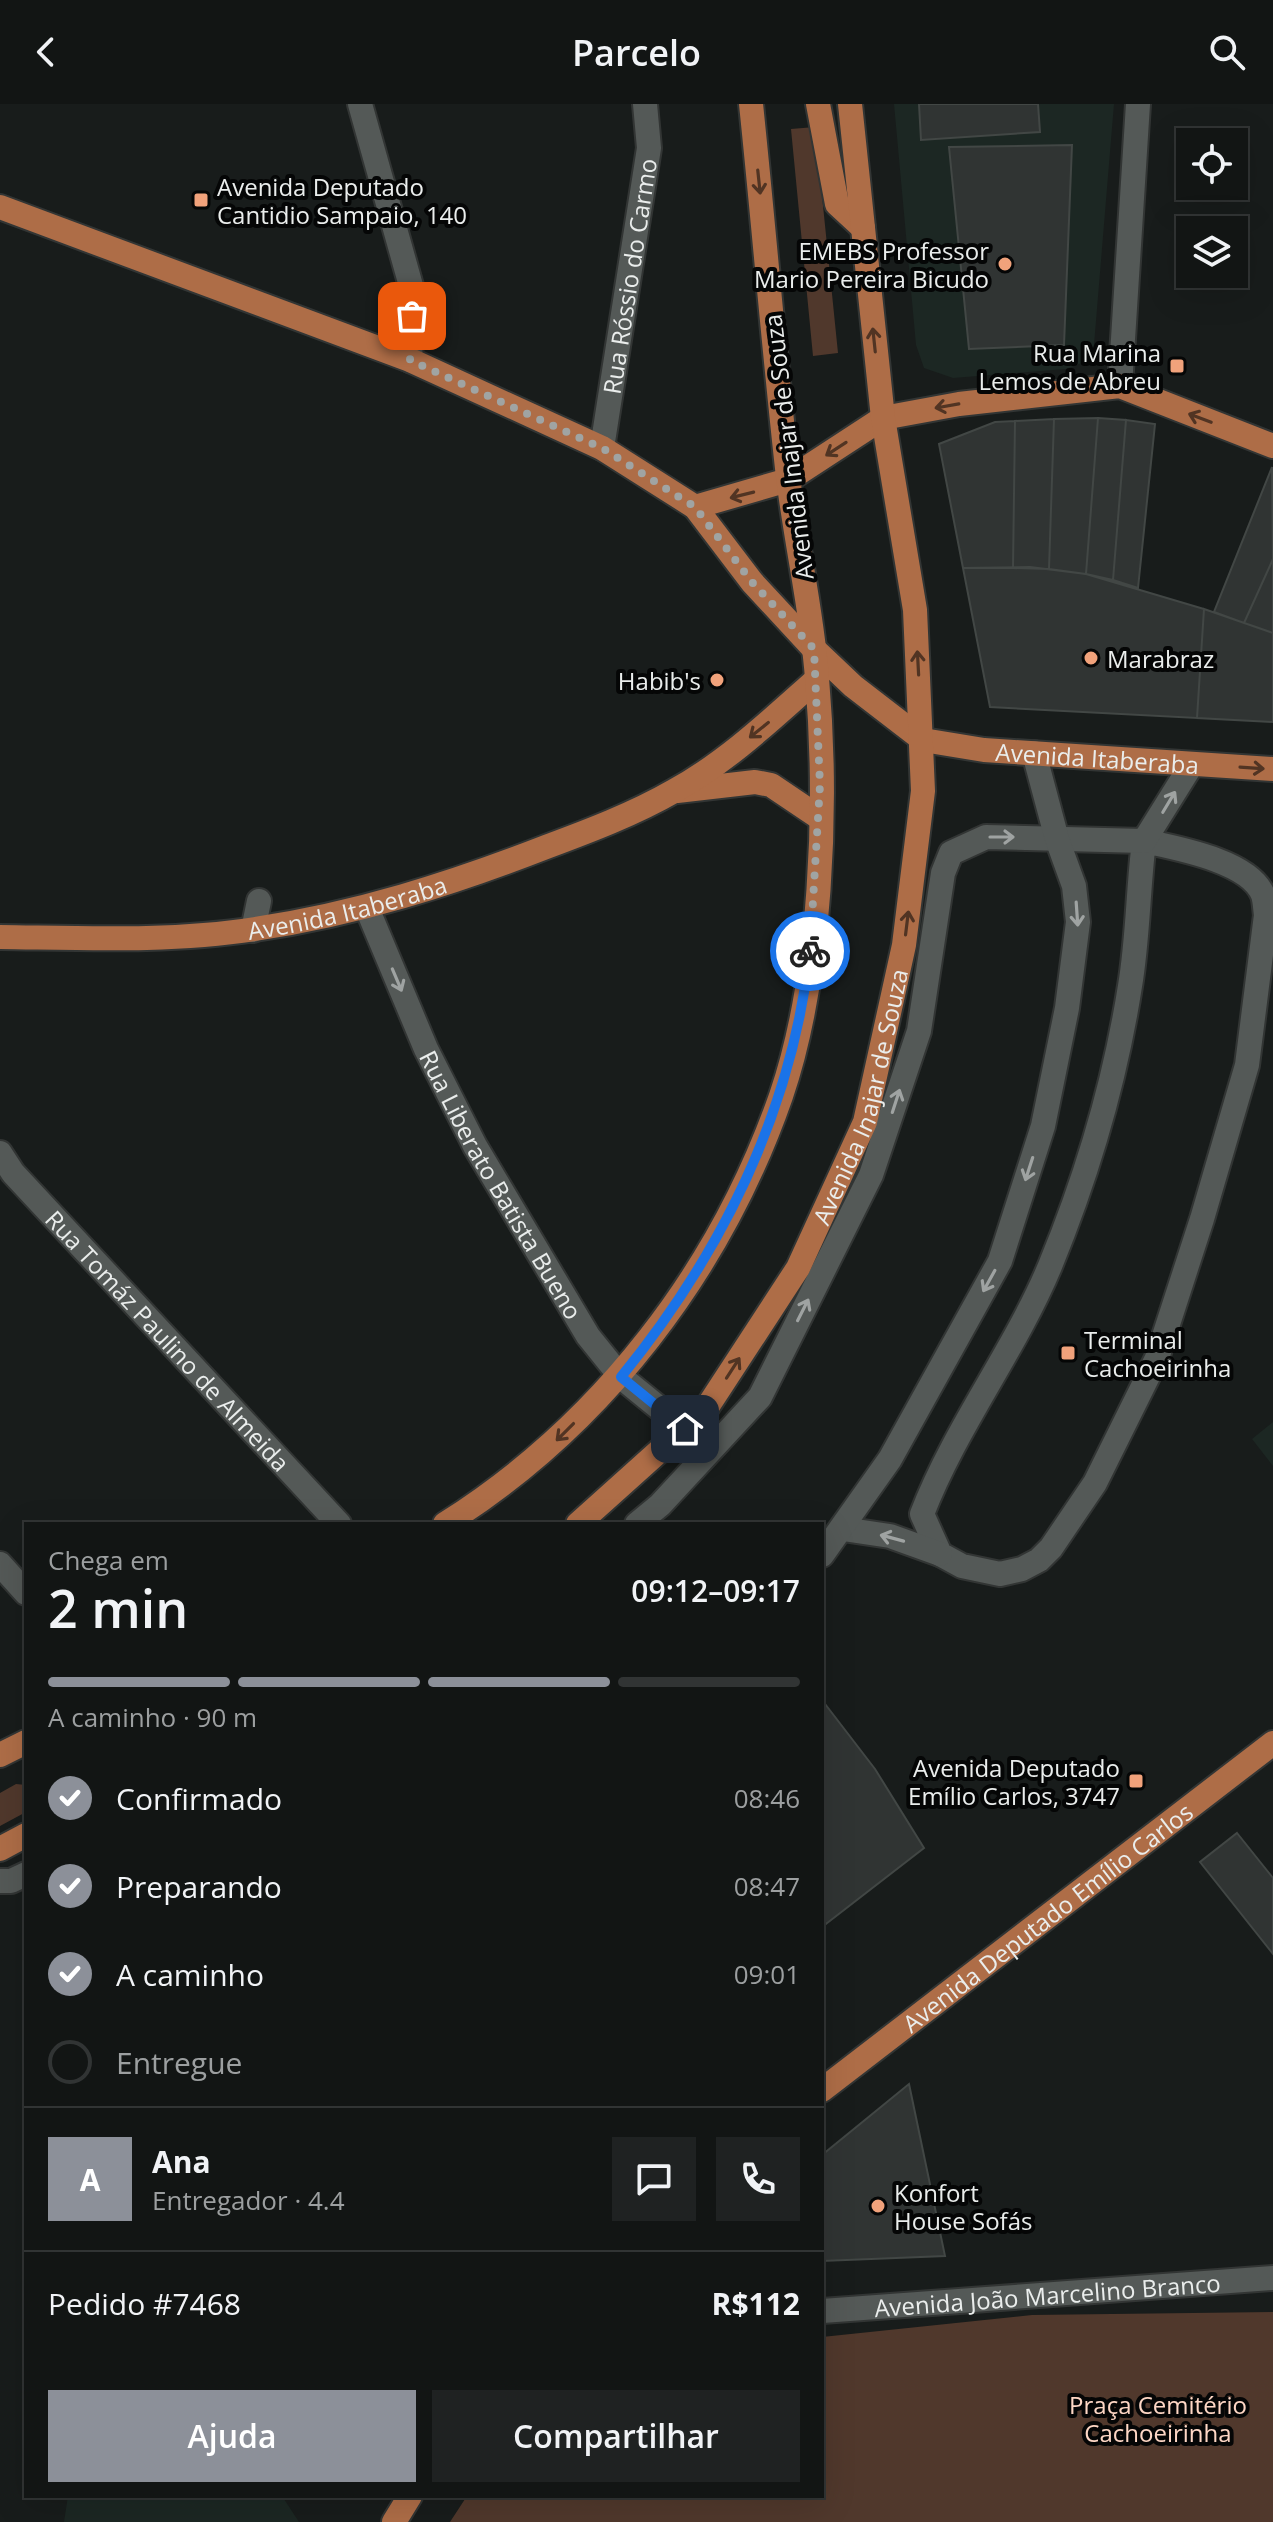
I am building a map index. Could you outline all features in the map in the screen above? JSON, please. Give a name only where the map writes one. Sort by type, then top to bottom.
[{"type":"main road","name":"Avenida Inajar de Souza","points":[[448,1522],[554,1443],[621,1377],[708,1252],[745,1186],[782,1094],[804,1002],[815,906],[820,818],[817,679],[788,480],[751,104]]},
{"type":"main road","points":[[818,104],[837,204],[863,228]]},
{"type":"main road","name":"Avenida Inajar de Souza","points":[[580,1522],[706,1409],[798,1268],[865,1122],[904,945],[923,791],[915,610],[883,418],[850,104]]},
{"type":"main road","points":[[0,207],[410,360],[602,448],[695,507],[752,582],[814,649],[853,686],[923,740]]},
{"type":"main road","points":[[695,507],[788,480],[883,418],[959,404],[1120,386],[1273,446]]},
{"type":"main road","name":"Avenida Itaberaba","points":[[0,937],[132,938],[253,930],[367,908],[477,874],[583,833],[675,791],[757,732],[817,679]]},
{"type":"main road","name":"Avenida Itaberaba","points":[[923,740],[1034,753],[1273,769]]},
{"type":"main road","name":"Avenida Itaberaba","points":[[675,791],[755,782],[771,785],[820,818]]},
{"type":"main road","points":[[0,1755],[24,1743]]},
{"type":"main road","name":"Avenida Deputado Emílio Carlos","points":[[824,2088],[1273,1743]]},
{"type":"main road","points":[[0,1849],[24,1836]]},
{"type":"main road","points":[[394,2522],[409,2498]]},
{"type":"street","points":[[360,104],[413,293],[410,360]]},
{"type":"street","name":"Rua Róssio do Carmo","points":[[602,448],[649,148],[645,104]]},
{"type":"street","points":[[1120,386],[1138,104]]},
{"type":"street","points":[[824,1553],[890,1459],[1000,1261],[1039,1137],[1067,1008],[1078,922],[1074,886],[1057,839],[1034,753]]},
{"type":"street","points":[[940,1554],[922,1514],[950,1448],[1013,1342],[1044,1278],[1088,1164],[1106,1104],[1130,986],[1144,841],[1192,764]]},
{"type":"street","points":[[639,1522],[660,1505],[760,1397],[871,1175],[919,1031],[943,873],[951,853],[986,837],[1144,841],[1201,853],[1252,880],[1263,895],[1266,915],[1247,1065],[1157,1358],[1095,1483],[1051,1548],[1022,1569],[1000,1574],[962,1566],[940,1554],[890,1536],[843,1529]]},
{"type":"street","points":[[253,930],[259,901]]},
{"type":"street","name":"Rua Liberato Batista Bueno","points":[[367,908],[426,1049],[475,1146],[588,1336],[621,1377],[685,1429]]},
{"type":"street","name":"Rua Tomáz Paulino de Almeida","points":[[0,1153],[13,1173],[337,1522]]},
{"type":"street","points":[[0,1564],[24,1591]]},
{"type":"street","points":[[0,1881],[11,1881],[24,1875]]},
{"type":"street","name":"Avenida João Marcelino Branco","points":[[824,2311],[1273,2278]]},
{"type":"shaded area","name":"EMEBS Professor Mario Pereira Bicudo","points":[[894,104],[1114,104],[1094,345],[1089,360],[1066,369],[953,378],[924,368],[916,345]]},
{"type":"shaded area","points":[[1273,1422],[1273,1466],[1252,1439]]},
{"type":"shaded area","points":[[68,2498],[283,2498],[299,2522],[64,2522]]},
{"type":"green space","points":[[815,127],[838,353],[813,356],[791,129]]},
{"type":"green space","points":[[16,1784],[24,1785],[24,1813],[0,1826],[0,1793]]},
{"type":"green space","name":"Praça Cemitério Cachoeirinha","points":[[1273,2312],[1273,2522],[450,2522],[466,2498],[824,2498],[824,2337],[1032,2315]]},
{"type":"building","points":[[919,104],[1038,104],[1040,132],[921,140]]},
{"type":"building","points":[[1072,145],[1064,345],[969,349],[949,147]]},
{"type":"building","points":[[1098,418],[1126,420],[1113,580],[1086,574]]},
{"type":"building","points":[[1098,418],[1086,574],[1049,569],[1054,419]]},
{"type":"building","points":[[1054,419],[1049,569],[1013,568],[1015,421]]},
{"type":"building","points":[[1126,420],[1155,424],[1138,588],[1113,580]]},
{"type":"building","points":[[1015,421],[1013,568],[963,568],[939,444],[995,422]]},
{"type":"building","points":[[1272,467],[1273,559],[1244,623],[1214,612]]},
{"type":"building","points":[[1273,559],[1273,633],[1244,623]]},
{"type":"building","name":"Marabraz","points":[[1030,567],[1086,574],[1204,609],[1197,718],[990,707],[963,568]]},
{"type":"building","points":[[1204,609],[1273,633],[1273,722],[1197,718]]},
{"type":"building","points":[[824,1703],[875,1769],[924,1848],[824,1925]]},
{"type":"building","points":[[1237,1833],[1273,1878],[1273,1954],[1200,1862]]},
{"type":"building","name":"Konfort House Sofás","points":[[909,2084],[945,2256],[824,2261],[824,2153]]},
{"type":"way so far","points":[[412,316],[410,360],[602,448],[695,507],[752,582],[814,649],[820,818],[810,951]]},
{"type":"place","name":"Avenida Deputado Cantidio Sampaio, 140","points":[[201,200]]},
{"type":"place","name":"EMEBS Professor Mario Pereira Bicudo","points":[[1005,264]]},
{"type":"place","name":"Rua Marina Lemos de Abreu","points":[[1177,366]]},
{"type":"place","name":"Marabraz","points":[[1091,658]]},
{"type":"place","name":"Habib's","points":[[717,680]]},
{"type":"place","name":"Terminal Cachoeirinha","points":[[1068,1353]]},
{"type":"place","name":"Avenida Deputado Emílio Carlos, 3747","points":[[1136,1781]]},
{"type":"place","name":"Konfort House Sofás","points":[[878,2206]]},
{"type":"route","points":[[685,1429],[621,1377],[701,1265],[745,1186],[782,1094],[804,1002],[810,951]]}]
